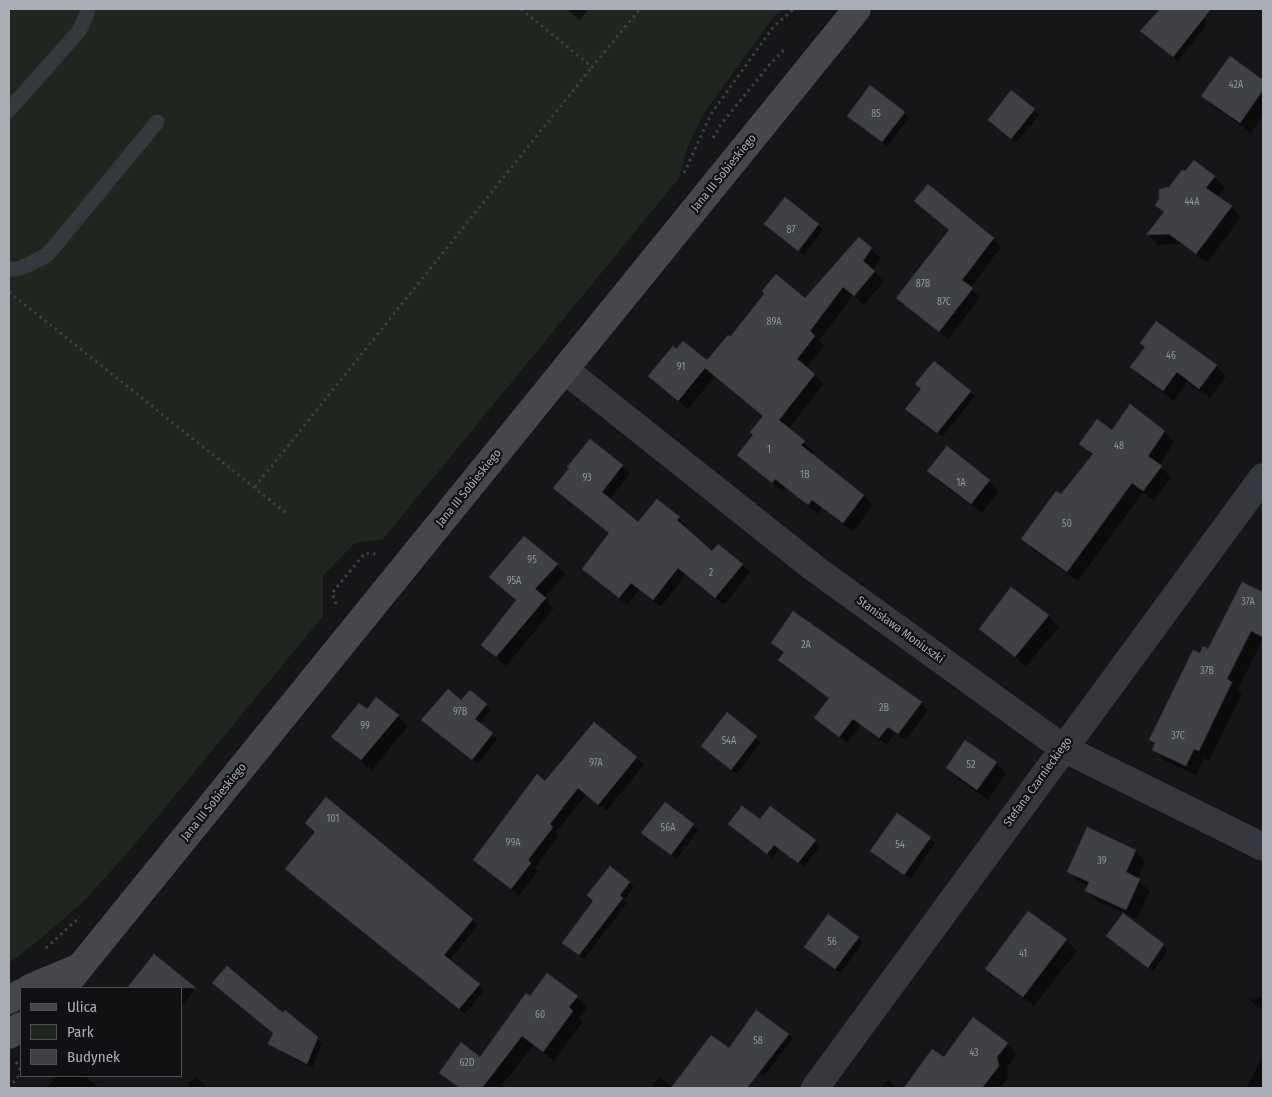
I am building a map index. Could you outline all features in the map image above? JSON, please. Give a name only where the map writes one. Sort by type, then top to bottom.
[{"type":"street","name":"Jana III Sobieskiego","points":[[64,987],[857,9]]},
{"type":"street","name":"Stanisława Moniuszki","points":[[565,370],[814,568],[1063,748],[1263,847]]},
{"type":"street","name":"Stefana Czarnieckiego","points":[[815,1088],[1263,477]]},
{"type":"street","name":"Jana III Sobieskiego","points":[[32,987],[81,966]]},
{"type":"street","points":[[9,1000],[20,994]]},
{"type":"street","points":[[9,1034],[20,1027]]},
{"type":"lane","points":[[9,110],[79,31],[88,14],[88,9]]},
{"type":"lane","points":[[9,269],[28,265],[51,251],[157,122]]},
{"type":"path","points":[[521,9],[592,67]]},
{"type":"path","points":[[255,487],[640,9]]},
{"type":"path","points":[[683,178],[711,114],[774,26],[794,9]]},
{"type":"path","points":[[9,292],[286,513]]},
{"type":"path","points":[[374,560],[378,554]]},
{"type":"path","points":[[343,580],[357,562]]},
{"type":"path","points":[[337,606],[342,599]]},
{"type":"path","points":[[44,949],[86,912]]},
{"type":"path","points":[[9,1088],[20,1074]]},
{"type":"green space","points":[[9,9],[785,9],[774,16],[704,113],[687,148],[679,178],[383,539],[355,543],[323,576],[323,616],[135,844],[85,900],[9,963]]},
{"type":"building","points":[[1160,9],[1211,9],[1173,57],[1140,31]]},
{"type":"building","points":[[1230,56],[1263,80],[1263,90],[1240,123],[1201,96]]},
{"type":"building","points":[[870,85],[905,112],[882,142],[847,116]]},
{"type":"building","points":[[1011,90],[1035,109],[1011,139],[988,120]]},
{"type":"building","points":[[1194,160],[1215,176],[1206,188],[1232,206],[1196,254],[1169,234],[1146,235],[1164,212],[1155,205],[1159,199],[1159,189],[1169,187],[1182,170],[1185,171]]},
{"type":"building","points":[[928,184],[994,238],[962,280],[973,288],[939,332],[896,298],[949,230],[914,201]]},
{"type":"building","points":[[785,197],[819,224],[798,251],[764,224]]},
{"type":"building","points":[[859,237],[872,248],[863,261],[875,271],[854,296],[843,287],[810,331],[815,336],[797,359],[815,374],[779,420],[805,441],[801,445],[864,495],[843,523],[812,500],[808,505],[775,479],[772,483],[737,455],[753,435],[750,432],[763,416],[705,368],[678,401],[648,376],[673,346],[676,349],[683,341],[707,360],[728,335],[730,337],[764,294],[762,291],[776,274],[805,298]]},
{"type":"building","points":[[1156,321],[1217,365],[1199,389],[1177,372],[1163,391],[1130,367],[1145,347],[1140,343]]},
{"type":"building","points":[[934,361],[971,391],[937,433],[905,409],[921,389],[915,384]]},
{"type":"building","points":[[1130,404],[1165,431],[1148,456],[1162,466],[1143,491],[1132,483],[1067,572],[1021,539],[1056,491],[1061,494],[1093,454],[1079,444],[1097,419],[1112,430]]},
{"type":"building","points":[[590,439],[623,465],[602,492],[638,522],[657,499],[680,517],[677,520],[712,551],[718,544],[743,564],[715,598],[678,568],[653,600],[631,583],[619,598],[582,569],[609,533],[553,488]]},
{"type":"building","points":[[947,446],[990,480],[971,504],[927,471]]},
{"type":"building","points":[[524,536],[558,564],[535,589],[546,598],[496,657],[481,645],[516,600],[489,577]]},
{"type":"building","points":[[1242,582],[1263,592],[1263,637],[1251,631],[1227,679],[1232,682],[1199,751],[1194,749],[1186,766],[1152,750],[1155,743],[1149,740],[1193,650],[1200,653],[1203,646],[1208,649]]},
{"type":"building","points":[[1011,587],[1049,615],[1015,657],[979,629]]},
{"type":"building","points":[[793,611],[922,702],[898,734],[888,727],[879,738],[853,719],[839,737],[814,718],[829,698],[778,660],[784,652],[771,643]]},
{"type":"building","points":[[448,689],[461,700],[470,690],[487,704],[475,719],[493,733],[472,760],[421,720]]},
{"type":"building","points":[[376,697],[399,715],[361,760],[331,737],[359,703],[367,709]]},
{"type":"building","points":[[727,712],[757,736],[731,770],[701,746]]},
{"type":"building","points":[[594,722],[637,757],[598,805],[578,788],[550,824],[553,827],[528,860],[531,863],[511,889],[473,860],[537,774],[545,781]]},
{"type":"building","points":[[965,740],[997,762],[977,790],[946,768]]},
{"type":"building","points":[[326,797],[473,919],[444,955],[480,984],[459,1009],[285,869],[315,832],[305,823]]},
{"type":"building","points":[[665,802],[694,824],[671,855],[641,833]]},
{"type":"building","points":[[742,806],[760,819],[770,806],[816,840],[798,863],[774,845],[767,854],[728,824]]},
{"type":"building","points":[[897,813],[931,837],[904,875],[870,851]]},
{"type":"building","points":[[1087,827],[1136,850],[1126,872],[1140,879],[1126,910],[1085,891],[1089,882],[1067,872]]},
{"type":"building","points":[[610,866],[630,882],[620,895],[623,898],[579,955],[562,943],[593,901],[587,895]]},
{"type":"building","points":[[1028,911],[1067,939],[1023,997],[985,969]]},
{"type":"building","points":[[1123,913],[1164,944],[1148,968],[1106,936]]},
{"type":"building","points":[[828,914],[859,937],[835,969],[804,947]]},
{"type":"building","points":[[154,954],[196,988],[182,987],[128,987]]},
{"type":"building","points":[[227,966],[283,1013],[285,1010],[318,1037],[307,1064],[268,1044],[273,1033],[212,983]]},
{"type":"building","points":[[547,973],[578,996],[569,1007],[573,1011],[543,1052],[522,1036],[482,1088],[460,1088],[439,1073],[461,1042],[480,1057],[526,993],[530,996]]},
{"type":"building","points":[[756,1010],[789,1034],[747,1088],[671,1088],[711,1035],[729,1048]]},
{"type":"building","points":[[973,1017],[1008,1043],[997,1057],[999,1066],[982,1088],[904,1088],[932,1049],[944,1057]]}]
